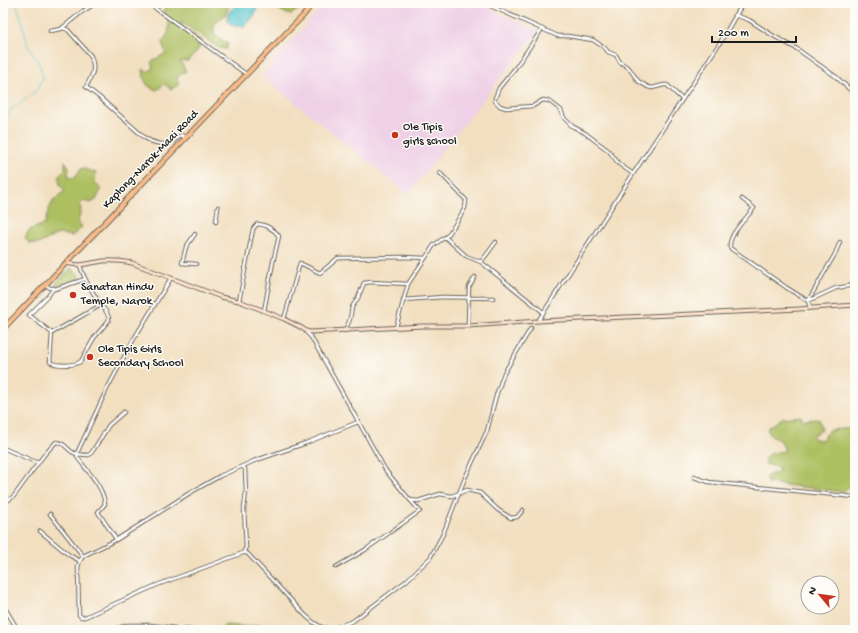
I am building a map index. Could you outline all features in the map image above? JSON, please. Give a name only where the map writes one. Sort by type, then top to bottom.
[{"type":"highway","name":"Kaplong-Narok-Maai Road","points":[[3,329],[185,138],[304,16],[313,3]]},
{"type":"main road","points":[[66,263],[80,265],[105,261],[123,261],[144,266],[221,297],[239,301],[284,319],[306,331],[468,326],[855,305]]},
{"type":"street","points":[[50,31],[63,28],[83,11],[93,5],[110,3]]},
{"type":"street","points":[[148,3],[246,75]]},
{"type":"street","points":[[484,3],[558,36],[593,40],[605,48],[608,52],[616,56],[620,62],[629,68],[638,81],[652,88],[667,85],[682,99]]},
{"type":"street","points":[[538,321],[682,99],[721,42],[743,3]]},
{"type":"street","points":[[735,15],[748,20],[797,49],[834,76],[855,94]]},
{"type":"street","points":[[63,28],[68,30],[91,56],[94,73],[86,87],[88,90],[99,97],[145,138],[153,143],[168,144],[182,135],[185,138]]},
{"type":"street","points":[[542,29],[516,67],[499,88],[495,101],[500,106],[506,108],[533,106],[543,100],[549,100],[560,110],[564,118],[572,126],[609,151],[619,164],[633,174]]},
{"type":"street","points":[[396,328],[408,284],[434,245],[445,237],[465,208],[466,200],[440,172]]},
{"type":"street","points":[[742,199],[754,208],[732,236],[729,242],[730,248],[808,301],[810,307]]},
{"type":"street","points":[[216,222],[218,207]]},
{"type":"street","points":[[239,301],[253,229],[257,224],[261,224],[273,230],[279,236],[264,311]]},
{"type":"street","points":[[194,234],[186,246],[182,263],[196,264]]},
{"type":"street","points":[[445,237],[466,256],[481,262],[544,312]]},
{"type":"street","points":[[481,262],[496,242]]},
{"type":"street","points":[[808,301],[835,254],[840,242]]},
{"type":"street","points":[[284,319],[300,263],[320,273],[338,258],[425,258]]},
{"type":"street","points":[[52,333],[50,362],[54,364],[80,363],[94,338],[109,320],[107,314],[82,276],[80,265]]},
{"type":"street","points":[[468,326],[469,287],[475,277]]},
{"type":"street","points":[[116,540],[98,512],[105,504],[104,498],[93,476],[79,459],[78,451],[106,391],[132,342],[171,278]]},
{"type":"street","points":[[46,284],[50,288],[55,289],[85,279]]},
{"type":"street","points":[[345,330],[350,319],[352,307],[358,298],[364,283],[408,284]]},
{"type":"street","points":[[808,301],[836,288],[855,285]]},
{"type":"street","points":[[52,333],[29,315],[54,288]]},
{"type":"street","points":[[403,300],[493,298]]},
{"type":"street","points":[[52,333],[101,305]]},
{"type":"street","points":[[358,422],[322,437],[254,461],[220,476],[188,494],[116,540],[83,556],[78,567],[79,614],[82,617],[157,586],[243,553],[247,553],[295,606],[313,622],[321,627],[331,629],[353,621],[406,580],[426,562],[432,554],[443,534],[465,478],[487,431],[496,396],[504,373],[531,328]]},
{"type":"street","points":[[306,331],[311,337],[389,475],[420,511],[365,550],[336,567]]},
{"type":"street","points":[[3,504],[14,496],[38,463],[56,442],[64,444],[72,452],[78,454],[90,454],[107,427],[124,412]]},
{"type":"street","points":[[3,448],[38,463]]},
{"type":"street","points":[[243,466],[245,469],[246,492],[244,509],[246,548],[243,553]]},
{"type":"street","points":[[694,477],[709,482],[855,498]]},
{"type":"street","points":[[410,500],[418,501],[440,494],[452,496],[467,490],[480,493],[498,510],[511,518],[517,517],[523,510]]},
{"type":"street","points":[[50,514],[83,556]]},
{"type":"street","points":[[40,531],[69,555],[80,561]]},
{"type":"street","points":[[3,604],[18,630]]},
{"type":"street","points":[[112,630],[128,625],[150,625],[193,630]]},
{"type":"shaded area","name":"Ole Tipis girls school","points":[[324,3],[478,3],[538,31],[408,194],[262,76]]},
{"type":"green space","points":[[169,3],[230,3],[226,14],[214,25],[214,34],[228,44],[226,49],[219,48],[180,21],[183,27],[202,41],[198,50],[188,61],[180,61],[186,71],[177,77],[179,85],[171,89],[164,84],[157,90],[150,87],[146,83],[143,69],[147,72],[153,68],[151,62],[166,53],[162,43],[169,29],[164,10]]},
{"type":"green space","points":[[270,3],[300,3],[299,9],[290,15],[273,7]]},
{"type":"green space","points":[[65,161],[69,167],[68,177],[74,178],[82,168],[96,173],[95,182],[101,190],[96,200],[91,203],[83,201],[80,205],[81,211],[78,221],[82,227],[72,236],[58,234],[38,244],[29,243],[25,238],[29,230],[45,224],[47,213],[53,201],[65,191],[60,185],[59,176],[65,170]]},
{"type":"green space","points":[[71,268],[81,277],[61,286],[55,284]]},
{"type":"green space","points":[[801,416],[803,420],[819,419],[822,430],[812,435],[814,439],[822,440],[829,430],[855,428],[855,492],[850,486],[843,492],[768,483],[766,477],[777,473],[780,468],[765,464],[765,458],[771,453],[785,451],[781,441],[771,436],[767,429],[782,418]]},
{"type":"green space","points":[[226,625],[250,627],[264,625],[263,630],[222,630],[222,628]]},
{"type":"water","points":[[240,3],[255,3],[257,9],[244,27],[231,25],[227,20],[231,10]]},
{"type":"waterway","points":[[3,127],[11,109],[36,91],[43,77],[40,65],[27,44],[23,24],[16,3]]},
{"type":"place","name":"Ole Tipis girls school","points":[[395,135]]},
{"type":"place","name":"Sanatan Hindu Temple, Narok","points":[[73,295]]},
{"type":"place","name":"Ole Tipis Girls Secondary School","points":[[90,357]]}]
